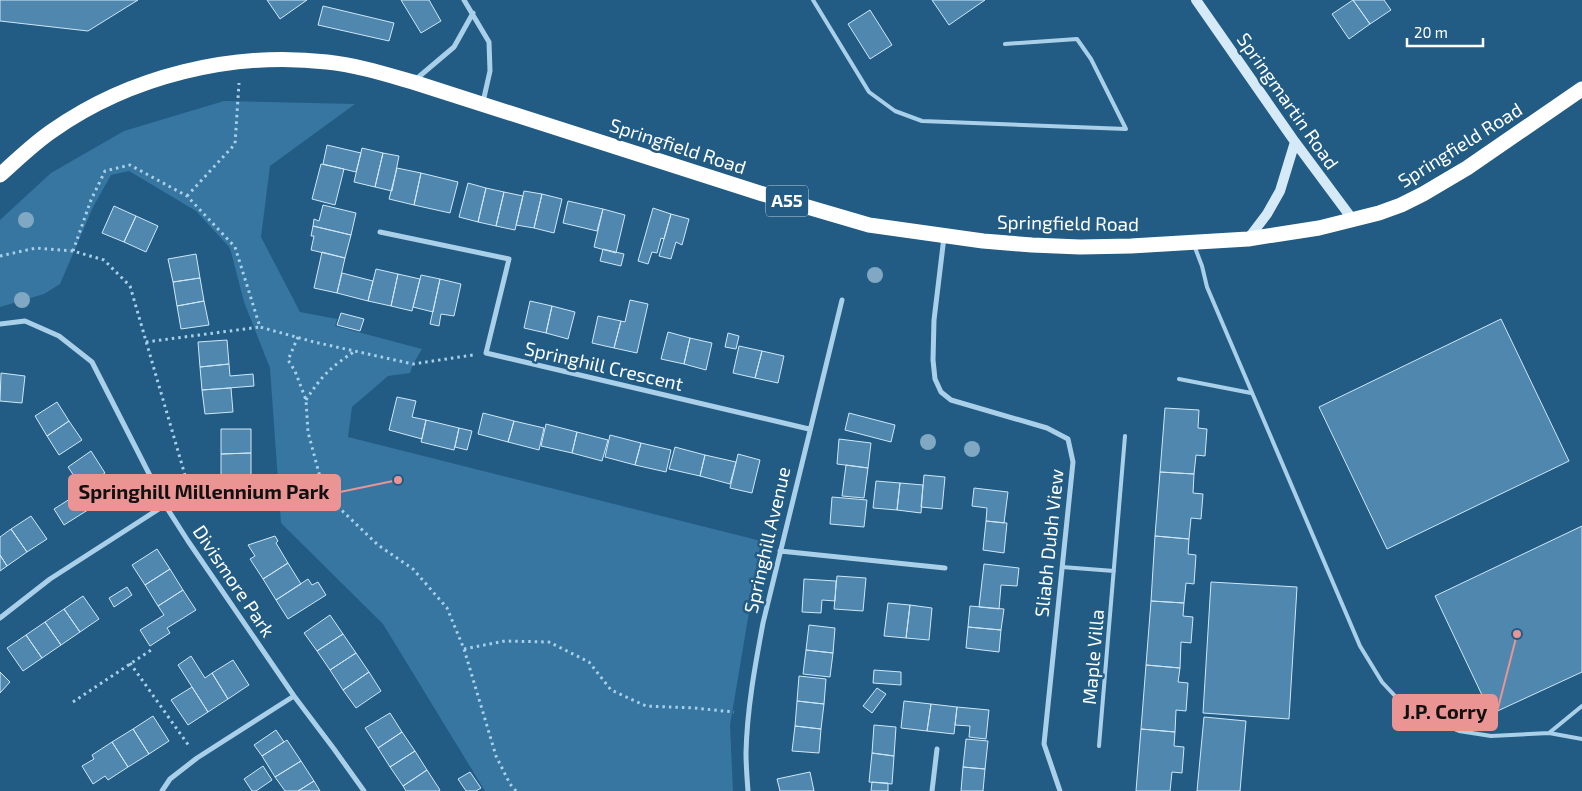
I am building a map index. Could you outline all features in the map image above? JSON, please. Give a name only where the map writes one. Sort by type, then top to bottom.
[{"type":"highway","name":"Springfield Road","points":[[0,175],[53,130],[120,93],[156,80],[182,72],[237,62],[277,60],[328,62],[413,82],[664,163],[869,224],[944,236],[1032,245],[1131,246],[1193,243],[1248,239],[1282,234],[1353,220],[1401,205],[1467,168],[1582,89]]},
{"type":"street","points":[[464,0],[489,42],[490,71],[482,103]]},
{"type":"street","name":"Springmartin Road","points":[[1196,0],[1295,142],[1353,220]]},
{"type":"street","points":[[413,82],[454,47],[473,13]]},
{"type":"street","points":[[1248,239],[1267,214],[1280,190],[1295,142]]},
{"type":"street","points":[[380,232],[509,260],[486,354]]},
{"type":"street","name":"Sliabh Dubh View","points":[[944,236],[934,320],[933,360],[935,379],[941,392],[951,400],[1047,428],[1068,439],[1073,462],[1044,744],[1060,791]]},
{"type":"street","name":"Springhill Avenue","points":[[748,791],[746,754],[749,713],[763,623],[842,300]]},
{"type":"street","name":"Divismore Park","points":[[0,324],[25,321],[59,336],[92,362],[165,504],[188,541],[294,696],[364,791]]},
{"type":"street","name":"Springhill Crescent","points":[[486,354],[809,429]]},
{"type":"street","points":[[0,618],[50,579],[165,504]]},
{"type":"street","points":[[780,551],[945,568]]},
{"type":"street","points":[[162,791],[170,779],[197,758],[294,696]]},
{"type":"street","points":[[932,791],[937,749]]},
{"type":"lane","points":[[812,0],[869,92],[895,110],[922,121],[1126,129],[1090,59],[1077,39],[1004,44]]},
{"type":"lane","points":[[1193,243],[1202,266],[1207,287],[1251,393],[1360,646],[1382,682],[1410,711],[1459,731],[1490,736],[1549,733],[1582,739]]},
{"type":"lane","points":[[1179,379],[1251,393]]},
{"type":"lane","name":"Maple Villa","points":[[1099,746],[1125,436]]},
{"type":"lane","points":[[1062,567],[1114,571]]},
{"type":"lane","points":[[1549,733],[1582,706]]},
{"type":"path","points":[[187,196],[235,144],[240,90],[237,62]]},
{"type":"path","points":[[73,251],[91,200],[105,170],[130,165],[187,196],[235,247],[260,327]]},
{"type":"path","points":[[0,256],[36,248],[73,251],[104,260],[130,286],[190,489],[165,504]]},
{"type":"path","points":[[146,342],[260,327],[412,364],[486,354]]},
{"type":"path","points":[[298,337],[288,360],[295,371],[306,400],[308,432],[320,477],[333,502],[378,545],[412,569],[447,608],[464,649],[496,756],[510,784],[516,791]]},
{"type":"path","points":[[306,400],[321,378],[336,364],[356,351]]},
{"type":"path","points":[[464,649],[505,641],[549,642],[589,662],[612,690],[646,706],[749,713]]},
{"type":"path","points":[[73,702],[154,648]]},
{"type":"path","points":[[130,663],[197,758]]},
{"type":"shaded area","points":[[224,101],[355,104],[270,166],[261,237],[300,312],[337,319],[335,326],[422,349],[410,373],[388,376],[352,407],[348,437],[761,541],[730,725],[733,791],[485,791],[383,624],[281,523],[270,368],[244,302],[230,248],[196,211],[129,171],[111,175],[93,207],[60,284],[44,294],[0,307],[0,220],[51,173],[124,131]]},
{"type":"building","points":[[0,0],[138,0],[88,31],[0,21]]},
{"type":"building","points":[[267,0],[307,0],[280,19]]},
{"type":"building","points":[[401,0],[429,0],[441,21],[421,33]]},
{"type":"building","points":[[932,0],[985,0],[949,25]]},
{"type":"building","points":[[1353,0],[1384,0],[1391,10],[1370,24]]},
{"type":"building","points":[[1353,0],[1370,24],[1349,39],[1332,14]]},
{"type":"building","points":[[323,6],[394,23],[389,41],[318,25]]},
{"type":"building","points":[[870,10],[892,45],[870,59],[848,24]]},
{"type":"building","points":[[327,145],[361,153],[356,172],[323,164]]},
{"type":"building","points":[[362,148],[383,153],[375,187],[354,182]]},
{"type":"building","points":[[383,153],[399,156],[392,191],[375,187]]},
{"type":"building","points":[[321,164],[344,169],[335,205],[312,199]]},
{"type":"building","points":[[397,168],[421,173],[414,205],[389,199]]},
{"type":"building","points":[[421,173],[458,182],[450,213],[414,205]]},
{"type":"building","points":[[468,183],[486,188],[478,222],[459,217]]},
{"type":"building","points":[[486,188],[504,192],[496,226],[478,222]]},
{"type":"building","points":[[524,191],[542,194],[534,228],[516,225]]},
{"type":"building","points":[[504,192],[523,196],[515,230],[496,226]]},
{"type":"building","points":[[542,194],[562,199],[554,233],[534,228]]},
{"type":"building","points":[[568,201],[603,209],[597,231],[563,223]]},
{"type":"building","points":[[323,205],[356,213],[351,235],[313,226],[314,219],[319,221]]},
{"type":"building","points":[[114,206],[136,216],[124,242],[102,233]]},
{"type":"building","points":[[653,208],[671,214],[664,239],[661,238],[657,253],[652,252],[648,264],[638,261]]},
{"type":"building","points":[[603,209],[625,215],[616,253],[594,247]]},
{"type":"building","points":[[671,214],[689,219],[682,245],[676,242],[671,259],[659,256]]},
{"type":"building","points":[[136,216],[158,226],[146,252],[124,242]]},
{"type":"building","points":[[313,226],[351,235],[345,258],[311,250],[314,236],[311,236]]},
{"type":"building","points":[[603,249],[624,254],[621,266],[600,261]]},
{"type":"building","points":[[322,252],[345,258],[337,293],[314,288]]},
{"type":"building","points":[[196,254],[200,278],[173,282],[168,259]]},
{"type":"building","points":[[376,269],[398,274],[391,306],[368,301]]},
{"type":"building","points":[[342,273],[373,281],[368,301],[337,293]]},
{"type":"building","points":[[398,274],[420,279],[412,311],[391,306]]},
{"type":"building","points":[[421,275],[440,279],[433,312],[413,307]]},
{"type":"building","points":[[200,278],[204,301],[177,306],[173,282]]},
{"type":"building","points":[[440,279],[461,284],[454,316],[441,314],[439,326],[430,324]]},
{"type":"building","points":[[630,300],[648,304],[637,353],[614,348],[621,321],[625,322]]},
{"type":"building","points":[[204,301],[209,325],[181,329],[177,306]]},
{"type":"building","points":[[530,301],[552,306],[546,333],[524,328]]},
{"type":"building","points":[[552,306],[575,312],[568,339],[546,333]]},
{"type":"building","points":[[341,313],[364,319],[360,331],[337,325]]},
{"type":"building","points":[[598,316],[621,321],[614,348],[592,343]]},
{"type":"building","points":[[1501,319],[1569,461],[1387,549],[1319,407]]},
{"type":"building","points":[[668,332],[690,338],[684,364],[661,359]]},
{"type":"building","points":[[728,333],[739,336],[736,349],[725,347]]},
{"type":"building","points":[[690,338],[712,343],[706,370],[684,364]]},
{"type":"building","points":[[227,340],[229,364],[200,367],[198,342]]},
{"type":"building","points":[[739,346],[762,351],[755,378],[733,373]]},
{"type":"building","points":[[762,351],[784,356],[778,383],[755,378]]},
{"type":"building","points":[[229,364],[230,376],[253,374],[254,386],[202,390],[200,367]]},
{"type":"building","points":[[1,373],[25,376],[22,403],[0,401]]},
{"type":"building","points":[[231,388],[233,412],[205,414],[202,390]]},
{"type":"building","points":[[397,397],[416,401],[412,417],[426,420],[422,439],[389,430]]},
{"type":"building","points":[[57,402],[69,421],[47,436],[35,416]]},
{"type":"building","points":[[1165,408],[1199,410],[1198,428],[1207,429],[1205,456],[1196,455],[1194,474],[1160,472]]},
{"type":"building","points":[[483,413],[514,421],[508,442],[478,434]]},
{"type":"building","points":[[849,413],[895,425],[891,442],[845,430]]},
{"type":"building","points":[[426,420],[459,428],[454,450],[421,442]]},
{"type":"building","points":[[69,421],[82,440],[59,455],[47,436]]},
{"type":"building","points":[[514,421],[544,428],[539,450],[508,442]]},
{"type":"building","points":[[546,424],[577,432],[572,453],[541,446]]},
{"type":"building","points":[[459,428],[472,431],[467,450],[455,447]]},
{"type":"building","points":[[221,429],[251,429],[251,453],[221,454]]},
{"type":"building","points":[[577,432],[608,440],[602,461],[572,453]]},
{"type":"building","points":[[610,435],[641,443],[635,465],[605,457]]},
{"type":"building","points":[[839,439],[871,443],[868,468],[837,464]]},
{"type":"building","points":[[641,443],[671,450],[666,472],[635,465]]},
{"type":"building","points":[[675,447],[705,455],[700,476],[669,469]]},
{"type":"building","points":[[91,451],[105,473],[82,488],[68,467]]},
{"type":"building","points":[[251,453],[251,478],[221,478],[221,454]]},
{"type":"building","points":[[738,454],[760,460],[752,493],[730,488]]},
{"type":"building","points":[[705,455],[736,462],[730,484],[700,476]]},
{"type":"building","points":[[846,465],[868,468],[864,498],[842,496]]},
{"type":"building","points":[[1160,472],[1194,474],[1193,493],[1203,494],[1201,519],[1191,518],[1189,539],[1155,536]]},
{"type":"building","points":[[108,475],[118,491],[64,525],[54,509]]},
{"type":"building","points":[[924,475],[945,477],[942,509],[921,507]]},
{"type":"building","points":[[876,481],[900,483],[897,510],[873,508]]},
{"type":"building","points":[[900,483],[923,485],[921,513],[897,510]]},
{"type":"building","points":[[974,488],[1008,492],[1004,523],[986,521],[987,508],[972,506]]},
{"type":"building","points":[[832,497],[867,500],[864,527],[830,524]]},
{"type":"building","points":[[31,516],[47,539],[27,552],[11,529]]},
{"type":"building","points":[[986,521],[1007,523],[1004,553],[983,550]]},
{"type":"building","points":[[1582,526],[1582,672],[1491,714],[1435,596]]},
{"type":"building","points":[[11,529],[27,552],[7,566],[0,555],[0,537]]},
{"type":"building","points":[[275,536],[278,541],[276,543],[288,563],[263,579],[250,559],[255,556],[248,545]]},
{"type":"building","points":[[1155,536],[1189,539],[1188,554],[1196,555],[1194,584],[1186,583],[1184,603],[1151,601]]},
{"type":"building","points":[[157,549],[170,569],[145,585],[132,565]]},
{"type":"building","points":[[0,555],[7,566],[0,571]]},
{"type":"building","points":[[288,563],[301,584],[276,600],[263,579]]},
{"type":"building","points":[[984,564],[1019,568],[1017,586],[1001,585],[999,609],[979,607]]},
{"type":"building","points":[[170,569],[183,590],[158,606],[145,585]]},
{"type":"building","points":[[837,576],[866,578],[863,611],[834,609]]},
{"type":"building","points":[[308,579],[312,585],[318,582],[326,595],[288,619],[276,600]]},
{"type":"building","points":[[804,579],[836,581],[835,601],[822,600],[821,613],[802,612]]},
{"type":"building","points":[[1211,582],[1297,587],[1289,719],[1203,713]]},
{"type":"building","points":[[127,587],[132,595],[114,607],[109,598]]},
{"type":"building","points":[[183,590],[196,610],[167,628],[170,633],[150,646],[140,630],[164,615],[158,606]]},
{"type":"building","points":[[83,596],[99,619],[80,632],[64,609]]},
{"type":"building","points":[[1151,601],[1184,603],[1183,616],[1193,617],[1191,643],[1181,642],[1180,668],[1146,665]]},
{"type":"building","points":[[888,603],[910,605],[906,638],[884,636]]},
{"type":"building","points":[[910,605],[932,608],[929,640],[906,638]]},
{"type":"building","points":[[970,606],[1004,609],[1001,630],[968,627]]},
{"type":"building","points":[[64,609],[80,632],[61,645],[45,622]]},
{"type":"building","points":[[330,615],[343,634],[317,651],[304,633]]},
{"type":"building","points":[[45,622],[61,645],[42,658],[26,635]]},
{"type":"building","points":[[809,625],[835,628],[833,653],[806,650]]},
{"type":"building","points":[[968,627],[1001,630],[999,652],[966,648]]},
{"type":"building","points":[[343,634],[356,653],[330,670],[317,651]]},
{"type":"building","points":[[26,635],[42,658],[23,671],[7,648]]},
{"type":"building","points":[[806,650],[833,653],[830,677],[803,674]]},
{"type":"building","points":[[356,653],[369,672],[343,690],[330,670]]},
{"type":"building","points":[[191,656],[205,678],[212,673],[228,699],[208,712],[178,665]]},
{"type":"building","points":[[233,660],[249,685],[228,699],[212,673]]},
{"type":"building","points":[[1146,665],[1180,668],[1178,682],[1188,683],[1186,711],[1176,710],[1175,732],[1141,729]]},
{"type":"building","points":[[874,670],[901,672],[901,685],[873,683]]},
{"type":"building","points":[[0,672],[10,682],[0,693]]},
{"type":"building","points":[[369,672],[381,691],[356,708],[343,690]]},
{"type":"building","points":[[799,676],[826,679],[824,704],[797,701]]},
{"type":"building","points":[[192,687],[208,712],[188,725],[171,700]]},
{"type":"building","points":[[877,688],[886,694],[872,713],[863,706]]},
{"type":"building","points":[[797,701],[824,704],[821,729],[795,726]]},
{"type":"building","points":[[904,701],[931,704],[927,731],[901,728]]},
{"type":"building","points":[[931,704],[957,707],[954,734],[927,731]]},
{"type":"building","points":[[957,707],[989,710],[986,739],[969,737],[970,726],[955,725]]},
{"type":"building","points":[[390,713],[402,732],[378,748],[365,728]]},
{"type":"building","points":[[153,716],[169,741],[149,754],[133,729]]},
{"type":"building","points":[[1204,717],[1246,721],[1240,791],[1197,791]]},
{"type":"building","points":[[874,725],[896,727],[894,756],[872,753]]},
{"type":"building","points":[[795,726],[821,729],[819,753],[792,751]]},
{"type":"building","points":[[133,729],[149,754],[128,767],[112,742]]},
{"type":"building","points":[[1141,729],[1175,732],[1174,746],[1184,747],[1182,773],[1172,772],[1170,791],[1136,791]]},
{"type":"building","points":[[276,730],[284,742],[262,756],[254,745]]},
{"type":"building","points":[[402,732],[415,751],[390,767],[378,748]]},
{"type":"building","points":[[966,739],[988,741],[985,769],[963,767]]},
{"type":"building","points":[[287,740],[301,761],[275,777],[262,756]]},
{"type":"building","points":[[112,742],[128,767],[108,780],[105,776],[93,784],[82,766],[94,759],[92,755]]},
{"type":"building","points":[[415,751],[427,770],[403,786],[390,767]]},
{"type":"building","points":[[872,753],[894,756],[892,784],[869,782]]},
{"type":"building","points":[[301,761],[314,781],[298,791],[285,791],[275,777]]},
{"type":"building","points":[[263,766],[272,780],[256,791],[252,791],[244,779]]},
{"type":"building","points":[[963,767],[985,769],[983,791],[961,791]]},
{"type":"building","points":[[427,770],[440,790],[406,791],[403,786]]},
{"type":"building","points":[[470,772],[481,788],[476,791],[466,791],[458,779]]},
{"type":"building","points":[[810,772],[814,791],[780,791],[777,779]]},
{"type":"building","points":[[314,781],[320,791],[298,791]]},
{"type":"building","points":[[872,782],[888,783],[888,791],[871,791]]},
{"type":"place","name":"Springhill Millennium Park","points":[[398,480]]},
{"type":"place","name":"J.P. Corry","points":[[1517,634]]}]
